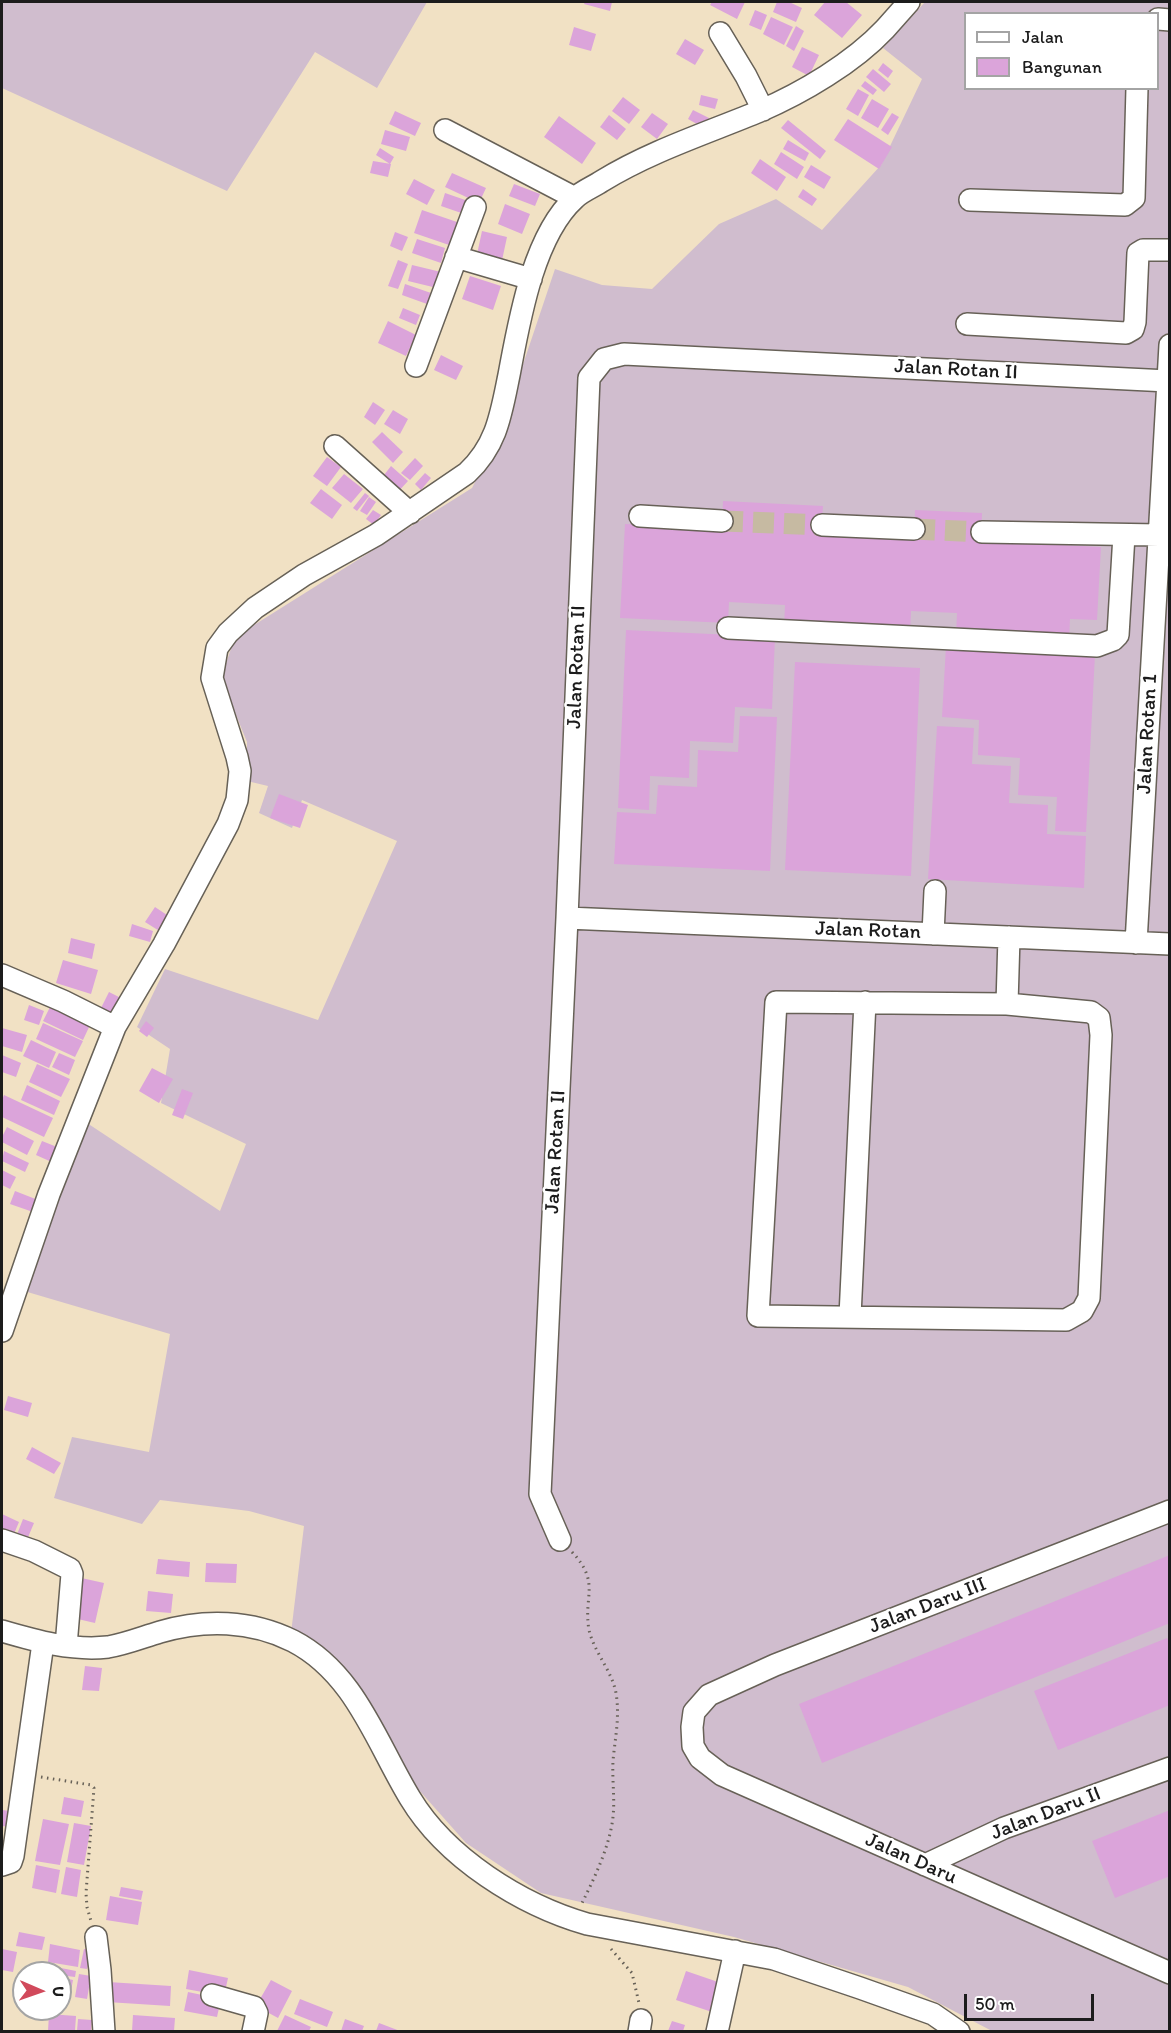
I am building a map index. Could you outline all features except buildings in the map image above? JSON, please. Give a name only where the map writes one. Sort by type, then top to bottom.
[{"type":"street","points":[[2,1331],[49,1194],[115,1027],[169,934],[228,824],[237,800],[240,771],[212,678],[217,648],[228,633],[255,608],[304,575],[376,535],[410,513],[478,463],[489,447],[498,425],[519,323],[539,255],[561,214],[575,198],[615,173],[652,155],[763,110],[817,81],[846,62],[884,30],[909,2]]},
{"type":"street","points":[[720,33],[763,110]]},
{"type":"street","points":[[970,200],[1125,205],[1131,202],[1134,198],[1137,90]]},
{"type":"street","points":[[445,130],[575,198]]},
{"type":"street","points":[[416,366],[475,207]]},
{"type":"street","points":[[967,324],[1126,333],[1133,329],[1135,322],[1138,253],[1143,249],[1170,250]]},
{"type":"street","points":[[456,257],[531,279]]},
{"type":"street","name":"Jalan Rotan 1","points":[[1136,943],[1163,591],[1159,535],[1170,345]]},
{"type":"street","name":"Jalan Rotan II","points":[[560,1540],[540,1494],[589,378],[604,360],[624,354],[1168,381]]},
{"type":"street","points":[[335,446],[410,513]]},
{"type":"street","points":[[640,516],[722,521]]},
{"type":"street","points":[[822,525],[914,529]]},
{"type":"street","points":[[982,532],[1159,535]]},
{"type":"street","points":[[728,628],[1096,646],[1113,640],[1118,635],[1124,535]]},
{"type":"street","points":[[933,934],[934,891]]},
{"type":"street","name":"Jalan Rotan","points":[[567,918],[1170,944]]},
{"type":"street","points":[[1007,1004],[1009,937]]},
{"type":"street","points":[[2,975],[63,1001],[115,1027]]},
{"type":"street","points":[[776,1002],[865,1002],[1007,1004],[1091,1012],[1100,1018],[1089,1298],[1082,1311],[1066,1320],[758,1316],[776,1002]]},
{"type":"street","points":[[850,1316],[865,1002]]},
{"type":"street","name":"Jalan Daru III","points":[[694,1712],[709,1695],[775,1665],[1170,1511]]},
{"type":"street","points":[[2,1540],[34,1551],[70,1569],[72,1574],[66,1646]]},
{"type":"street","points":[[2,1631],[43,1643],[107,1647],[188,1624],[215,1622],[265,1630],[292,1641],[321,1661],[356,1700],[410,1797],[439,1834],[488,1876],[545,1910],[587,1924],[774,1959],[933,2014],[959,2031]]},
{"type":"street","points":[[2,1865],[11,1862],[13,1856],[43,1643]]},
{"type":"street","name":"Jalan Daru","points":[[694,1712],[693,1746],[700,1758],[722,1775],[1170,1974]]},
{"type":"street","name":"Jalan Daru II","points":[[925,1865],[1004,1828],[1170,1768]]},
{"type":"street","points":[[96,1937],[104,2031]]},
{"type":"street","points":[[717,2031],[735,1951]]},
{"type":"street","points":[[212,1995],[254,2007],[256,2013],[254,2031]]},
{"type":"path","points":[[560,1540],[581,1563],[588,1575],[589,1627],[593,1646],[615,1690],[619,1717],[613,1772],[613,1818],[603,1856],[579,1908],[565,1918]]},
{"type":"path","points":[[25,1774],[91,1785],[94,1788],[87,1906],[96,1937]]},
{"type":"path","points":[[587,1924],[632,1973],[638,1991],[640,2026]]},
{"type":"shaded area","points":[[2,2],[427,2],[377,88],[315,52],[227,191],[2,88]]},
{"type":"shaded area","points":[[925,2],[1169,2],[1169,2031],[992,2031],[908,1987],[734,1937],[541,1893],[466,1843],[418,1789],[352,1676],[291,1633],[304,1526],[249,1511],[160,1500],[142,1524],[54,1498],[72,1437],[149,1452],[170,1334],[24,1291],[84,1121],[220,1211],[246,1144],[161,1103],[170,1049],[137,1027],[165,969],[318,1020],[397,841],[302,800],[292,828],[259,813],[268,786],[247,781],[247,742],[221,678],[235,637],[472,488],[500,433],[555,269],[602,285],[652,289],[719,224],[776,199],[822,230],[881,165],[922,79],[883,48]]},
{"type":"tunnel","points":[[722,521],[822,525]]},
{"type":"tunnel","points":[[914,529],[982,532]]}]
